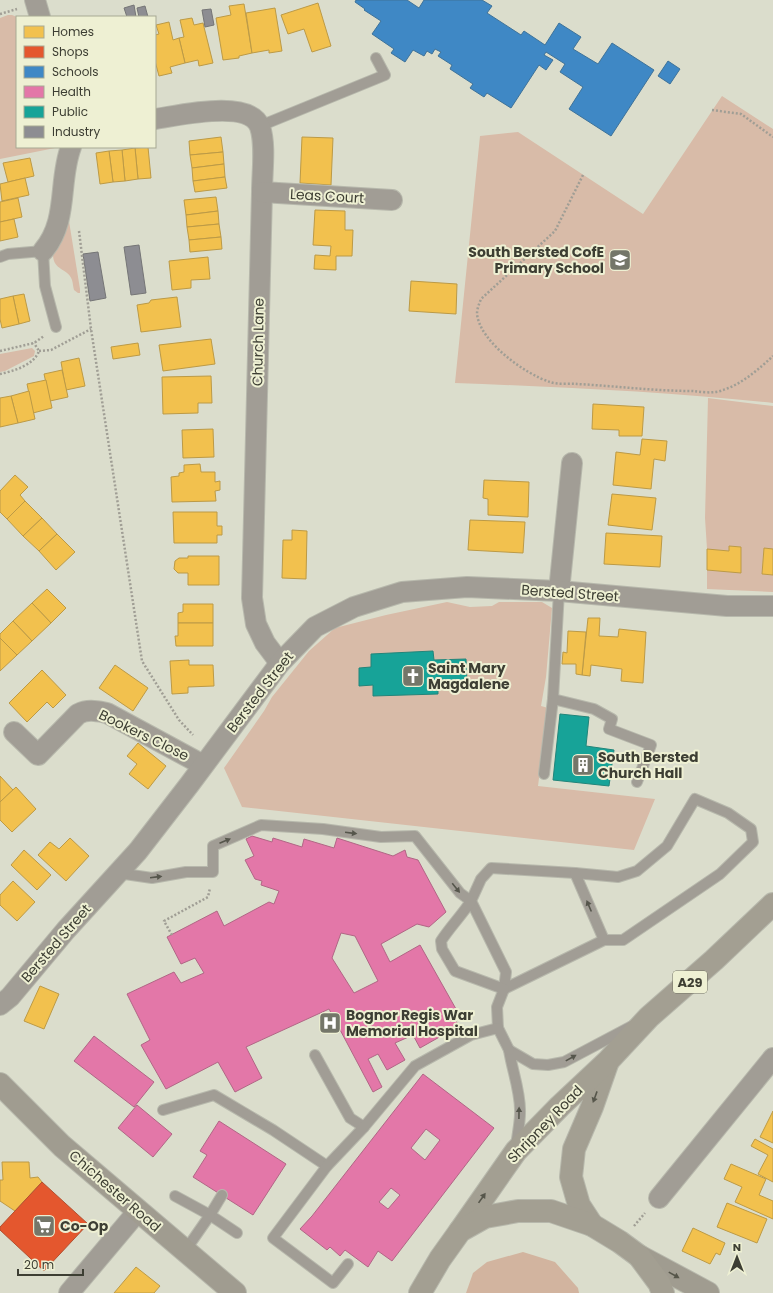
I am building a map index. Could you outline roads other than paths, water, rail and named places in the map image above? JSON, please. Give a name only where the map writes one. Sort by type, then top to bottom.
[{"type":"main road","name":"Shripney Road","points":[[460,1230],[516,1151],[649,1017],[714,960],[773,904]]},
{"type":"main road","name":"Shripney Road","points":[[592,1225],[579,1205],[571,1177],[574,1149],[592,1107],[608,1060]]},
{"type":"main road","name":"Chichester Road","points":[[2,1091],[62,1146],[235,1293]]},
{"type":"main road","name":"A29","points":[[420,1293],[440,1259],[460,1230],[485,1217],[518,1211],[551,1211],[592,1225],[620,1242],[639,1256],[659,1284],[662,1293]]},
{"type":"main road","points":[[639,1256],[708,1293]]},
{"type":"street","points":[[35,0],[40,16]]},
{"type":"street","points":[[156,119],[224,110],[240,112],[253,117],[260,126]]},
{"type":"street","name":"Church Lane","points":[[260,126],[262,141],[262,192],[252,598],[256,624],[265,643],[280,663]]},
{"type":"street","points":[[43,251],[51,242],[56,231],[61,208],[66,158],[71,148]]},
{"type":"street","name":"Leas Court","points":[[262,192],[392,200]]},
{"type":"street","points":[[559,591],[572,463]]},
{"type":"street","name":"Bersted Street","points":[[0,1005],[10,997],[138,851],[280,663],[315,627],[354,607],[402,592],[467,587],[559,591],[727,606],[773,606]]},
{"type":"street","name":"Bookers Close","points":[[14,732],[38,755],[78,714],[93,710],[107,713],[207,760]]},
{"type":"street","points":[[659,1198],[773,1058]]},
{"type":"street","points":[[70,1293],[138,1211]]},
{"type":"lane","points":[[260,126],[385,75],[376,58]]},
{"type":"lane","points":[[0,257],[8,254],[43,251],[45,286],[56,327]]},
{"type":"lane","points":[[544,774],[553,699],[559,591]]},
{"type":"lane","points":[[553,699],[594,709],[612,719],[609,729],[651,745],[637,782]]},
{"type":"lane","points":[[695,799],[728,813],[751,829],[753,842],[720,874],[622,940],[604,940],[504,989],[454,971],[442,949],[441,941],[448,929],[462,915],[471,901],[481,879],[491,868],[575,872],[618,877],[637,872],[667,846],[695,799]]},
{"type":"lane","points":[[118,872],[152,878],[186,872],[213,872],[213,846],[261,825],[323,829],[381,836],[415,836],[460,893],[471,901],[506,972],[504,989],[497,1007],[498,1028],[509,1050],[511,1068],[518,1094],[520,1112],[516,1151]]},
{"type":"lane","points":[[575,872],[604,940]]},
{"type":"lane","points":[[509,1050],[533,1064],[548,1065],[564,1062],[649,1017]]},
{"type":"lane","points":[[348,1264],[333,1283],[273,1238],[327,1166],[364,1127],[415,1066],[471,1035],[498,1028]]},
{"type":"lane","points":[[315,1055],[350,1118],[364,1127]]},
{"type":"lane","points":[[162,1110],[214,1095],[273,1130],[327,1166]]},
{"type":"lane","points":[[185,1251],[222,1195]]},
{"type":"lane","points":[[175,1196],[210,1215],[237,1233]]},
{"type":"place","name":"South Bersted CofE Primary School","points":[[620,260]]},
{"type":"place","name":"Saint Mary Magdalene","points":[[413,676]]},
{"type":"place","name":"South Bersted Church Hall","points":[[583,765]]},
{"type":"place","name":"Bognor Regis War Memorial Hospital","points":[[330,1023]]},
{"type":"place","name":"Co-Op","points":[[44,1226]]}]
